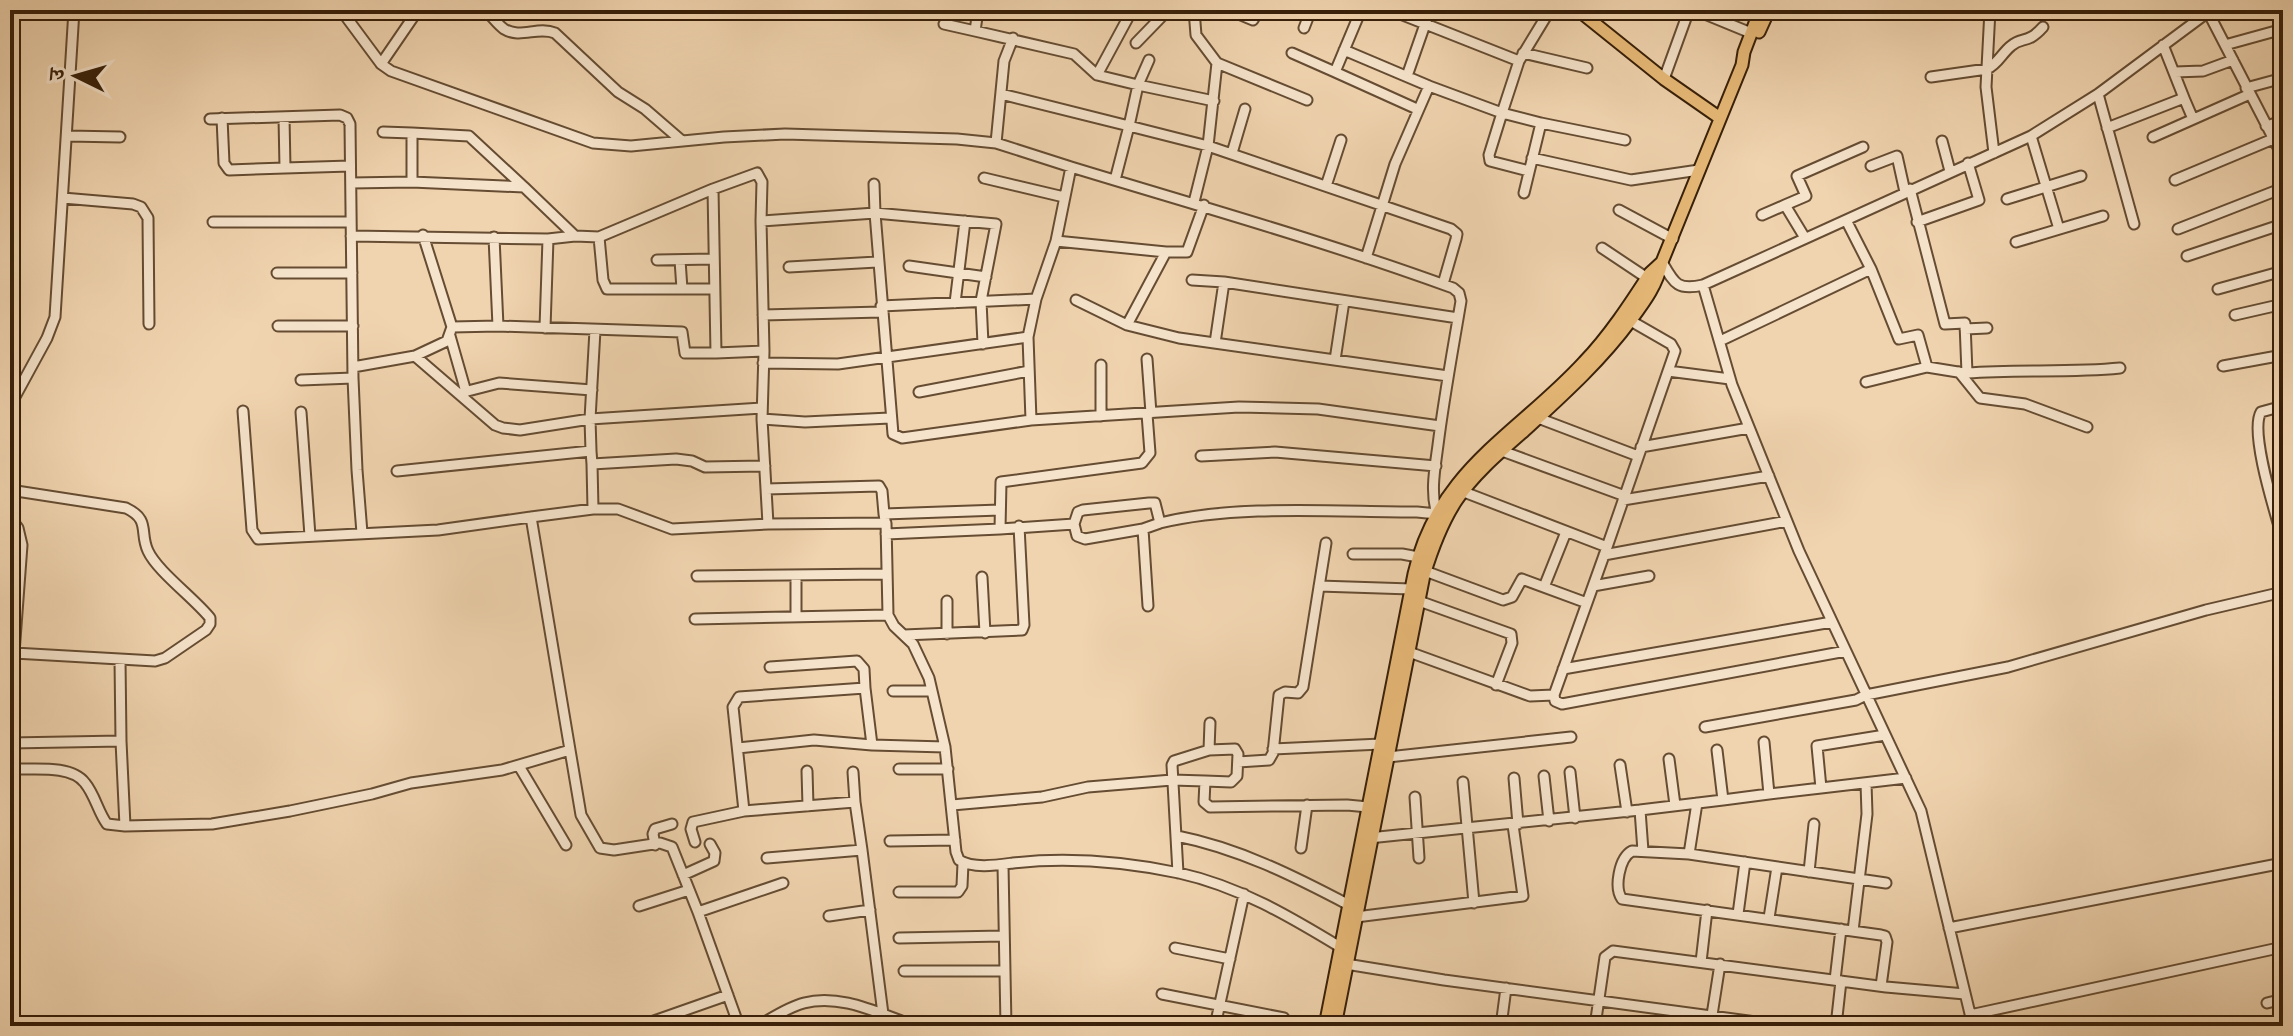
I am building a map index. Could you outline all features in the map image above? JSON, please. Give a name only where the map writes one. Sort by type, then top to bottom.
[{"type":"main road","points":[[1578,10],[1664,79],[1720,118]]},
{"type":"main road","points":[[1335,1026],[1356,917],[1368,807],[1418,557],[1441,517],[1502,451],[1588,372],[1631,321],[1658,279],[1662,262],[1742,65],[1760,10]]},
{"type":"main road","points":[[1742,65],[1769,10]]},
{"type":"main road","points":[[1325,1026],[1349,905],[1388,757],[1425,571],[1449,494],[1489,447],[1583,364],[1662,262]]},
{"type":"street","points":[[10,406],[55,317],[74,10]]},
{"type":"street","points":[[341,10],[381,64],[407,78],[593,143],[631,146],[785,134],[893,136],[996,143],[1366,258],[1443,284],[1459,293],[1461,301],[1433,489],[1441,517],[1403,512],[1223,513],[1188,516],[1143,529],[1080,539],[1074,524],[1078,512],[1083,510],[1149,503],[1155,503],[1158,507],[1160,523]]},
{"type":"street","points":[[381,64],[418,10]]},
{"type":"street","points":[[485,10],[502,27],[514,33],[544,29],[555,33],[618,92],[645,109],[682,141]]},
{"type":"street","points":[[975,31],[978,10]]},
{"type":"street","points":[[1093,10],[1101,10]]},
{"type":"street","points":[[1097,75],[1130,14],[1127,10]]},
{"type":"street","points":[[1136,43],[1168,10]]},
{"type":"street","points":[[1194,10],[1196,35],[1217,63],[1307,100]]},
{"type":"street","points":[[1229,10],[1253,20],[1259,10]]},
{"type":"street","points":[[1304,28],[1311,10]]},
{"type":"street","points":[[1335,72],[1361,10]]},
{"type":"street","points":[[1390,10],[1521,57],[1587,68]]},
{"type":"street","points":[[1407,76],[1430,10]]},
{"type":"street","points":[[1529,171],[1490,161],[1489,155],[1521,57],[1550,10]]},
{"type":"street","points":[[1664,79],[1692,10],[1751,33]]},
{"type":"street","points":[[1990,10],[1988,110],[1994,153]]},
{"type":"street","points":[[1662,262],[1675,283],[1688,289],[1703,285],[1994,153],[2031,136],[2098,94],[2210,11],[2248,91],[2282,152]]},
{"type":"street","points":[[944,24],[1074,54],[1097,75],[1214,101]]},
{"type":"street","points":[[1931,77],[1994,66],[2012,45],[2033,39],[2043,27]]},
{"type":"street","points":[[2225,45],[2283,29]]},
{"type":"street","points":[[996,143],[1004,61],[1013,38]]},
{"type":"street","points":[[2163,45],[2193,119]]},
{"type":"street","points":[[1344,50],[1502,113],[1625,140]]},
{"type":"street","points":[[1292,53],[1417,109]]},
{"type":"street","points":[[1115,180],[1138,85],[1149,60]]},
{"type":"street","points":[[2175,72],[2203,71],[2233,60]]},
{"type":"street","points":[[1056,241],[1187,252],[1199,204],[1217,63]]},
{"type":"street","points":[[2153,137],[2248,91],[2283,78]]},
{"type":"street","points":[[1366,258],[1395,164],[1429,86]]},
{"type":"street","points":[[1001,94],[1232,153],[1455,231],[1456,239],[1443,284]]},
{"type":"street","points":[[2098,94],[2134,224]]},
{"type":"street","points":[[2107,128],[2184,98]]},
{"type":"street","points":[[1232,153],[1245,109]]},
{"type":"street","points":[[210,119],[340,115],[347,118],[350,124],[353,373],[362,533]]},
{"type":"street","points":[[284,117],[285,168]]},
{"type":"street","points":[[222,118],[224,163],[229,170],[350,166]]},
{"type":"street","points":[[2266,126],[2283,121]]},
{"type":"street","points":[[1524,193],[1541,123]]},
{"type":"street","points":[[383,132],[469,136],[575,236]]},
{"type":"street","points":[[412,133],[412,182]]},
{"type":"street","points":[[68,136],[120,137]]},
{"type":"street","points":[[2031,136],[2059,229]]},
{"type":"street","points":[[2175,180],[2273,139]]},
{"type":"street","points":[[1326,186],[1341,140]]},
{"type":"street","points":[[1942,141],[1950,171]]},
{"type":"street","points":[[1762,215],[1806,196],[1797,176],[1863,147]]},
{"type":"street","points":[[1871,166],[1897,156],[1945,324],[1965,323],[1963,372],[1980,398],[2036,407],[2087,427]]},
{"type":"street","points":[[1532,158],[1631,180],[1699,170]]},
{"type":"street","points":[[1917,222],[1979,200],[1968,163]]},
{"type":"street","points":[[1031,420],[1028,337],[1036,299],[1056,241],[1071,167]]},
{"type":"street","points":[[351,236],[599,237],[757,173],[762,182],[762,414],[768,524]]},
{"type":"street","points":[[2007,199],[2081,176]]},
{"type":"street","points":[[984,178],[1064,197]]},
{"type":"street","points":[[351,183],[412,182],[524,187]]},
{"type":"street","points":[[874,184],[890,418],[893,434],[902,438],[1031,420],[1239,407],[1318,409],[1440,426]]},
{"type":"street","points":[[2178,229],[2283,188]]},
{"type":"street","points":[[713,189],[716,353]]},
{"type":"street","points":[[63,198],[133,204],[145,211],[148,218],[149,324]]},
{"type":"street","points":[[1785,205],[1805,238]]},
{"type":"street","points":[[1619,210],[1673,239]]},
{"type":"street","points":[[761,221],[875,213],[996,224],[981,301],[983,344]]},
{"type":"street","points":[[2016,242],[2103,216]]},
{"type":"street","points":[[1846,220],[1871,269],[1899,339],[1918,335],[1927,367]]},
{"type":"street","points":[[955,303],[965,221]]},
{"type":"street","points":[[213,222],[351,222]]},
{"type":"street","points":[[2187,256],[2283,224]]},
{"type":"street","points":[[423,235],[451,332],[463,392]]},
{"type":"street","points":[[494,237],[498,326]]},
{"type":"street","points":[[599,237],[603,280],[607,289],[714,289]]},
{"type":"street","points":[[545,328],[548,239]]},
{"type":"street","points":[[1602,248],[1647,278]]},
{"type":"street","points":[[1127,325],[1166,252]]},
{"type":"street","points":[[657,260],[713,259]]},
{"type":"street","points":[[680,260],[682,289]]},
{"type":"street","points":[[789,267],[877,262]]},
{"type":"street","points":[[909,266],[986,277]]},
{"type":"street","points":[[1720,341],[1871,269]]},
{"type":"street","points":[[2218,289],[2283,271]]},
{"type":"street","points":[[277,273],[352,273]]},
{"type":"street","points":[[1192,280],[1224,282],[1458,318]]},
{"type":"street","points":[[1215,343],[1224,282]]},
{"type":"street","points":[[1703,285],[1730,379],[1787,521],[1921,811],[1973,1026]]},
{"type":"street","points":[[763,315],[1036,299]]},
{"type":"street","points":[[1076,300],[1127,325],[1154,333],[1448,376]]},
{"type":"street","points":[[1335,360],[1344,301]]},
{"type":"street","points":[[2235,315],[2283,304]]},
{"type":"street","points":[[1631,321],[1674,346],[1668,371],[1554,695],[1557,703],[1846,651]]},
{"type":"street","points":[[278,326],[353,326]]},
{"type":"street","points":[[301,380],[353,373],[415,356],[440,345],[451,332],[498,326],[682,332],[685,353],[764,351]]},
{"type":"street","points":[[1965,329],[1987,328]]},
{"type":"street","points":[[593,509],[590,419],[595,330]]},
{"type":"street","points":[[763,363],[838,364],[1028,337]]},
{"type":"street","points":[[2223,366],[2283,355]]},
{"type":"street","points":[[415,356],[463,392],[495,425],[511,430],[590,419],[762,414],[805,422],[890,418]]},
{"type":"street","points":[[1000,529],[999,486],[1005,480],[1146,461],[1150,453],[1147,359]]},
{"type":"street","points":[[1101,365],[1101,416]]},
{"type":"street","points":[[1866,382],[1927,367],[1963,372],[2120,368]]},
{"type":"street","points":[[919,392],[1029,371]]},
{"type":"street","points":[[1668,371],[1730,379]]},
{"type":"street","points":[[463,392],[499,383],[592,390]]},
{"type":"street","points":[[2283,406],[2261,412],[2257,420],[2261,455],[2283,540]]},
{"type":"street","points":[[243,411],[254,535],[264,539],[438,530],[593,509],[618,509],[634,513],[672,529],[768,524],[885,524],[1000,529],[1074,524]]},
{"type":"street","points":[[301,412],[310,536]]},
{"type":"street","points":[[1538,418],[1640,451],[1749,428]]},
{"type":"street","points":[[397,471],[591,451]]},
{"type":"street","points":[[1502,451],[1624,498],[1769,476]]},
{"type":"street","points":[[1201,456],[1275,452],[1436,466]]},
{"type":"street","points":[[592,464],[676,459],[705,467],[765,466]]},
{"type":"street","points":[[766,489],[879,486],[882,491],[888,615],[890,621],[913,644],[932,691],[945,747],[956,852],[963,863],[962,886],[958,892],[899,892]]},
{"type":"street","points":[[10,490],[135,512],[142,521],[149,554],[210,618],[206,630],[165,658],[155,661],[14,653]]},
{"type":"street","points":[[1464,492],[1606,551],[1787,521]]},
{"type":"street","points":[[885,524],[1000,510]]},
{"type":"street","points":[[10,517],[22,545],[10,708]]},
{"type":"street","points":[[531,517],[581,815],[595,844],[606,850],[666,844],[672,847],[739,1026]]},
{"type":"street","points":[[904,635],[1022,630],[1019,526]]},
{"type":"street","points":[[1143,529],[1148,606]]},
{"type":"street","points":[[1544,587],[1566,532]]},
{"type":"street","points":[[1238,762],[1266,761],[1271,757],[1279,695],[1298,693],[1303,687],[1326,543]]},
{"type":"street","points":[[1353,554],[1418,557]]},
{"type":"street","points":[[1425,571],[1503,600],[1512,597],[1522,579],[1587,603]]},
{"type":"street","points":[[697,576],[886,574]]},
{"type":"street","points":[[796,575],[796,617]]},
{"type":"street","points":[[1593,586],[1649,576]]},
{"type":"street","points":[[982,577],[985,633]]},
{"type":"street","points":[[1319,586],[1411,589]]},
{"type":"street","points":[[1705,727],[1856,700],[1866,695],[2008,667],[2206,610],[2283,592]]},
{"type":"street","points":[[947,601],[947,634]]},
{"type":"street","points":[[1419,601],[1511,634],[1512,643],[1496,685]]},
{"type":"street","points":[[695,619],[888,615]]},
{"type":"street","points":[[1563,669],[1832,622]]},
{"type":"street","points":[[1409,652],[1530,696],[1554,695]]},
{"type":"street","points":[[120,660],[125,826]]},
{"type":"street","points":[[770,667],[857,661],[864,669],[872,745]]},
{"type":"street","points":[[744,811],[733,707],[739,697],[865,688]]},
{"type":"street","points":[[893,691],[932,691]]},
{"type":"street","points":[[1209,750],[1210,723]]},
{"type":"street","points":[[1821,788],[1817,746],[1885,735]]},
{"type":"street","points":[[1388,757],[1571,737]]},
{"type":"street","points":[[738,748],[819,740],[834,744],[945,747]]},
{"type":"street","points":[[10,743],[121,741]]},
{"type":"street","points":[[1764,742],[1769,794]]},
{"type":"street","points":[[1273,749],[1381,744]]},
{"type":"street","points":[[952,805],[1042,797],[1088,787],[1172,780],[1234,781],[1238,762],[1235,749],[1209,750],[1174,761],[1172,780],[1178,873]]},
{"type":"street","points":[[10,769],[61,771],[77,775],[86,784],[107,824],[212,824],[372,794],[411,783],[519,766],[570,750]]},
{"type":"street","points":[[1717,750],[1723,800]]},
{"type":"street","points":[[1669,759],[1675,805]]},
{"type":"street","points":[[1620,765],[1627,812]]},
{"type":"street","points":[[519,766],[566,845]]},
{"type":"street","points":[[899,769],[948,769]]},
{"type":"street","points":[[807,771],[808,806]]},
{"type":"street","points":[[853,772],[870,910],[880,1013],[878,1026]]},
{"type":"street","points":[[1570,772],[1575,818]]},
{"type":"street","points":[[1544,776],[1549,821]]},
{"type":"street","points":[[1356,917],[1523,896],[1515,824],[1514,778]]},
{"type":"street","points":[[1367,838],[1549,821],[1906,778]]},
{"type":"street","points":[[1205,781],[1204,802],[1210,807],[1368,807]]},
{"type":"street","points":[[1463,782],[1474,903]]},
{"type":"street","points":[[1853,931],[1867,814],[1866,783]]},
{"type":"street","points":[[1415,797],[1419,858]]},
{"type":"street","points":[[695,842],[691,829],[693,822],[744,811],[855,802]]},
{"type":"street","points":[[1689,854],[1697,803]]},
{"type":"street","points":[[1301,848],[1307,805]]},
{"type":"street","points":[[1640,810],[1643,851]]},
{"type":"street","points":[[655,845],[655,829],[672,824]]},
{"type":"street","points":[[1809,872],[1814,824]]},
{"type":"street","points":[[1177,836],[1209,842],[1247,856],[1349,905]]},
{"type":"street","points":[[890,841],[955,840]]},
{"type":"street","points":[[683,875],[714,861],[715,853],[710,844]]},
{"type":"street","points":[[767,858],[862,850]]},
{"type":"street","points":[[1881,986],[1887,942],[1885,936],[1622,899],[1617,890],[1625,854],[1632,851],[1689,854],[1886,883]]},
{"type":"street","points":[[963,863],[1097,862],[1178,873],[1220,884],[1277,909],[1340,947]]},
{"type":"street","points":[[1738,914],[1745,862]]},
{"type":"street","points":[[1949,928],[2283,863]]},
{"type":"street","points":[[1003,865],[1006,1026]]},
{"type":"street","points":[[1769,918],[1777,867]]},
{"type":"street","points":[[698,912],[783,883]]},
{"type":"street","points":[[639,906],[689,890]]},
{"type":"street","points":[[1215,1026],[1244,894]]},
{"type":"street","points":[[829,916],[870,910]]},
{"type":"street","points":[[1701,962],[1707,910]]},
{"type":"street","points":[[1836,1026],[1841,929]]},
{"type":"street","points":[[899,938],[1003,936]]},
{"type":"street","points":[[1970,1015],[2283,947]]},
{"type":"street","points":[[1175,948],[1230,959]]},
{"type":"street","points":[[1595,1026],[1605,957],[1608,952],[1620,950],[1838,981],[1965,994]]},
{"type":"street","points":[[1346,964],[1712,1015],[1740,1023],[1786,1026]]},
{"type":"street","points":[[1712,1015],[1720,964]]},
{"type":"street","points":[[904,971],[1004,971]]},
{"type":"street","points":[[1501,1026],[1506,988]]},
{"type":"street","points":[[1162,994],[1284,1018]]},
{"type":"street","points":[[654,1021],[728,995]]},
{"type":"street","points":[[2267,1003],[2283,999]]},
{"type":"street","points":[[758,1026],[803,1003],[822,1001],[843,1003],[916,1026]]}]
